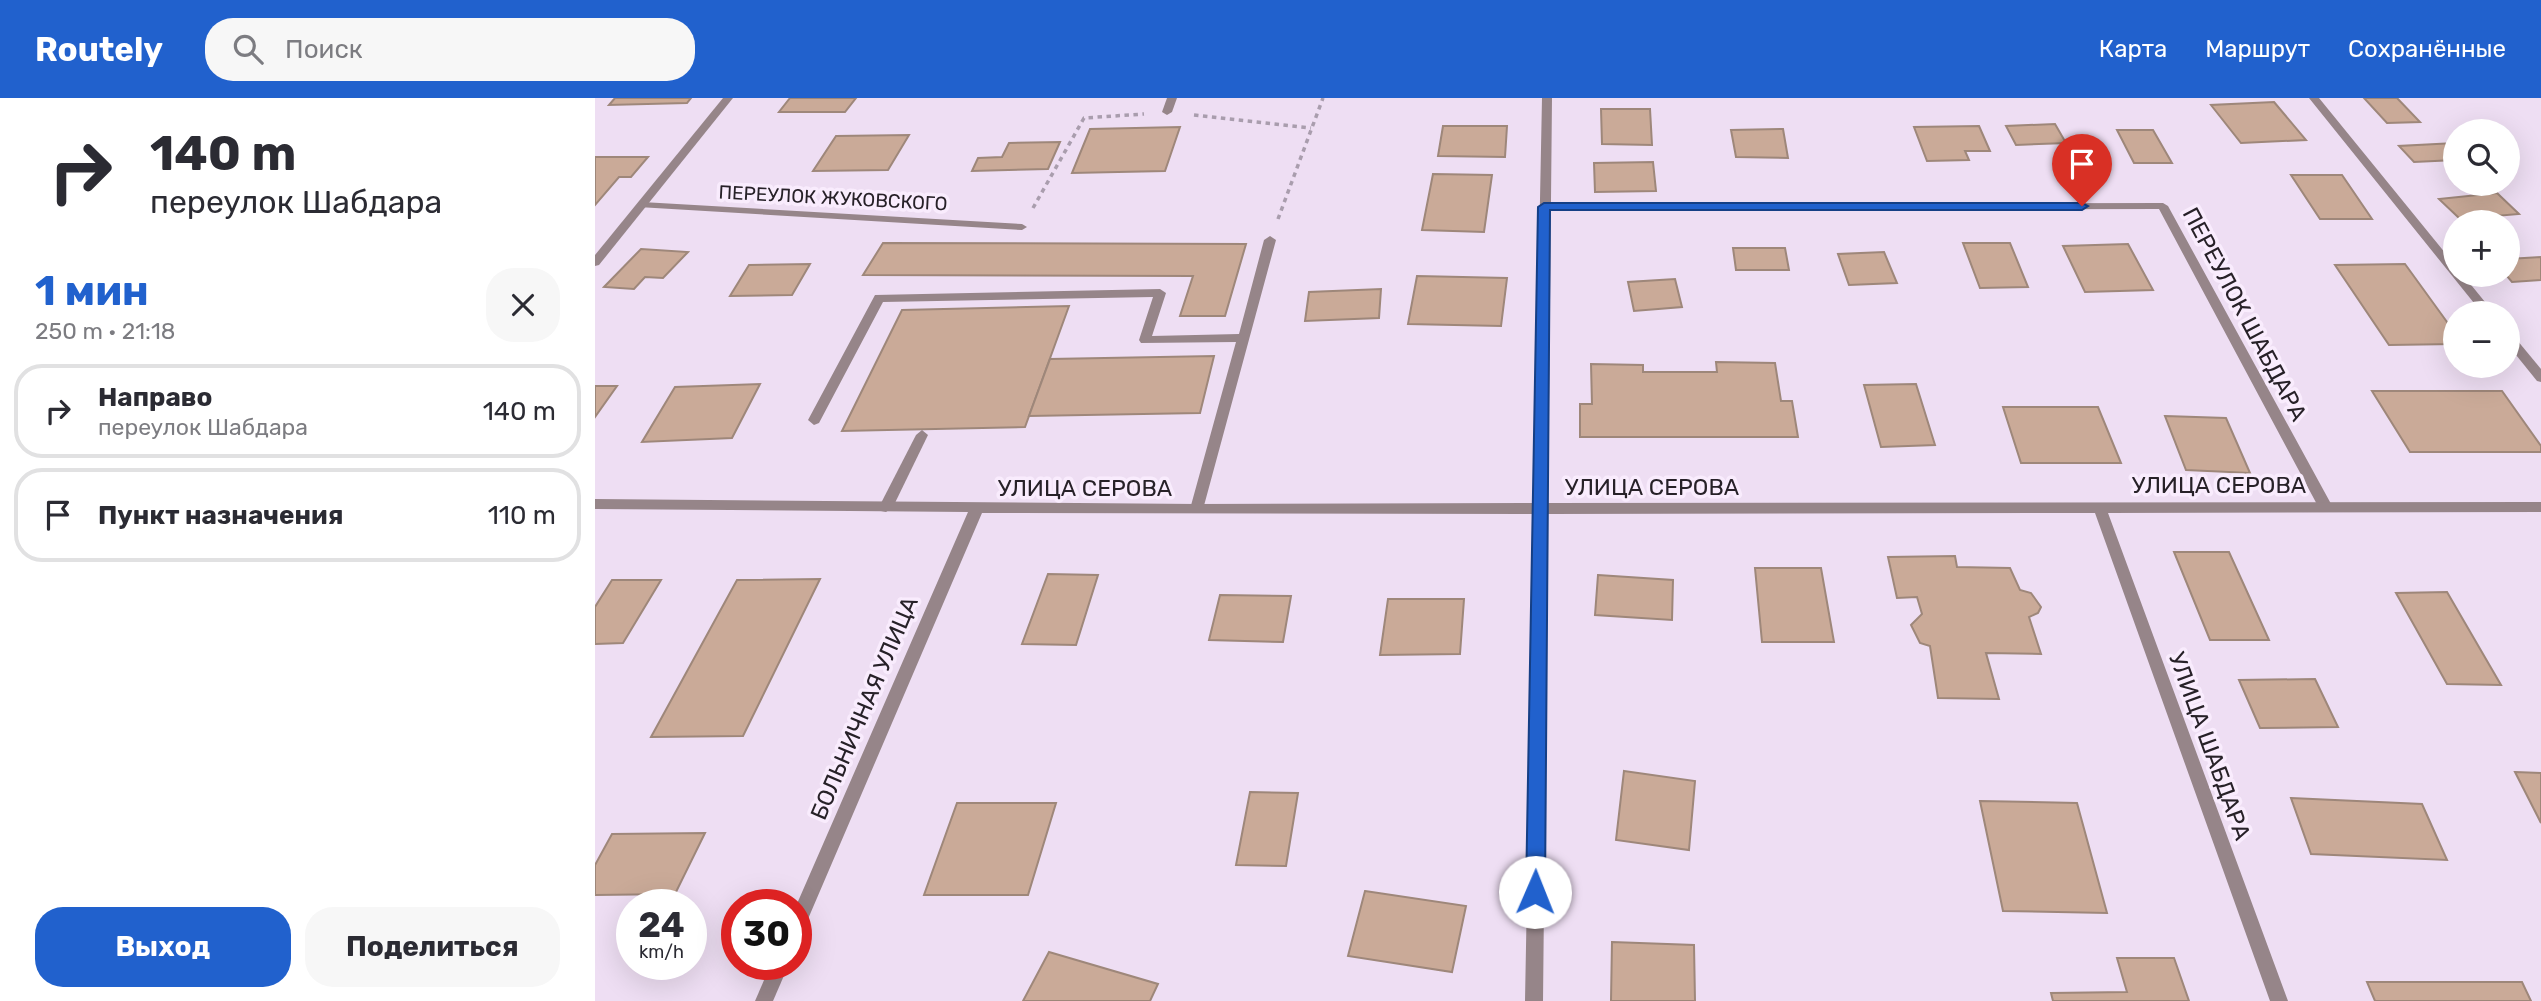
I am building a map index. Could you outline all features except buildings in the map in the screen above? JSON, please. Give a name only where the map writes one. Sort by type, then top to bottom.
[{"type":"street","points":[[595,262],[728,98]]},
{"type":"street","points":[[1167,112],[1172,98]]},
{"type":"street","points":[[1534,1001],[1546,98]]},
{"type":"street","points":[[2314,98],[2443,258]]},
{"type":"street","name":"ПЕРЕУЛОК ЖУКОВСКОГО","points":[[642,205],[1022,227]]},
{"type":"street","name":"ПЕРЕУЛОК ШАБДАРА","points":[[1544,207],[2163,206],[2325,506]]},
{"type":"street","points":[[1197,509],[1271,240]]},
{"type":"street","points":[[2467,287],[2478,301]]},
{"type":"street","points":[[814,420],[879,298],[1160,293],[1145,340],[1244,338]]},
{"type":"street","points":[[2520,352],[2541,378]]},
{"type":"street","points":[[886,507],[922,435]]},
{"type":"street","name":"УЛИЦА СЕРОВА","points":[[595,504],[1197,509],[2541,507]]},
{"type":"street","name":"УЛИЦА ШАБДАРА","points":[[2099,506],[2279,1001]]},
{"type":"street","name":"БОЛЬНИЧНАЯ УЛИЦА","points":[[812,890],[977,508]]},
{"type":"street","points":[[765,1001],[774,980]]},
{"type":"path","points":[[1271,240],[1322,98]]},
{"type":"path","points":[[1022,227],[1084,118],[1167,112],[1311,128]]},
{"type":"route","points":[[1535,892],[1544,207],[2082,206]]}]
